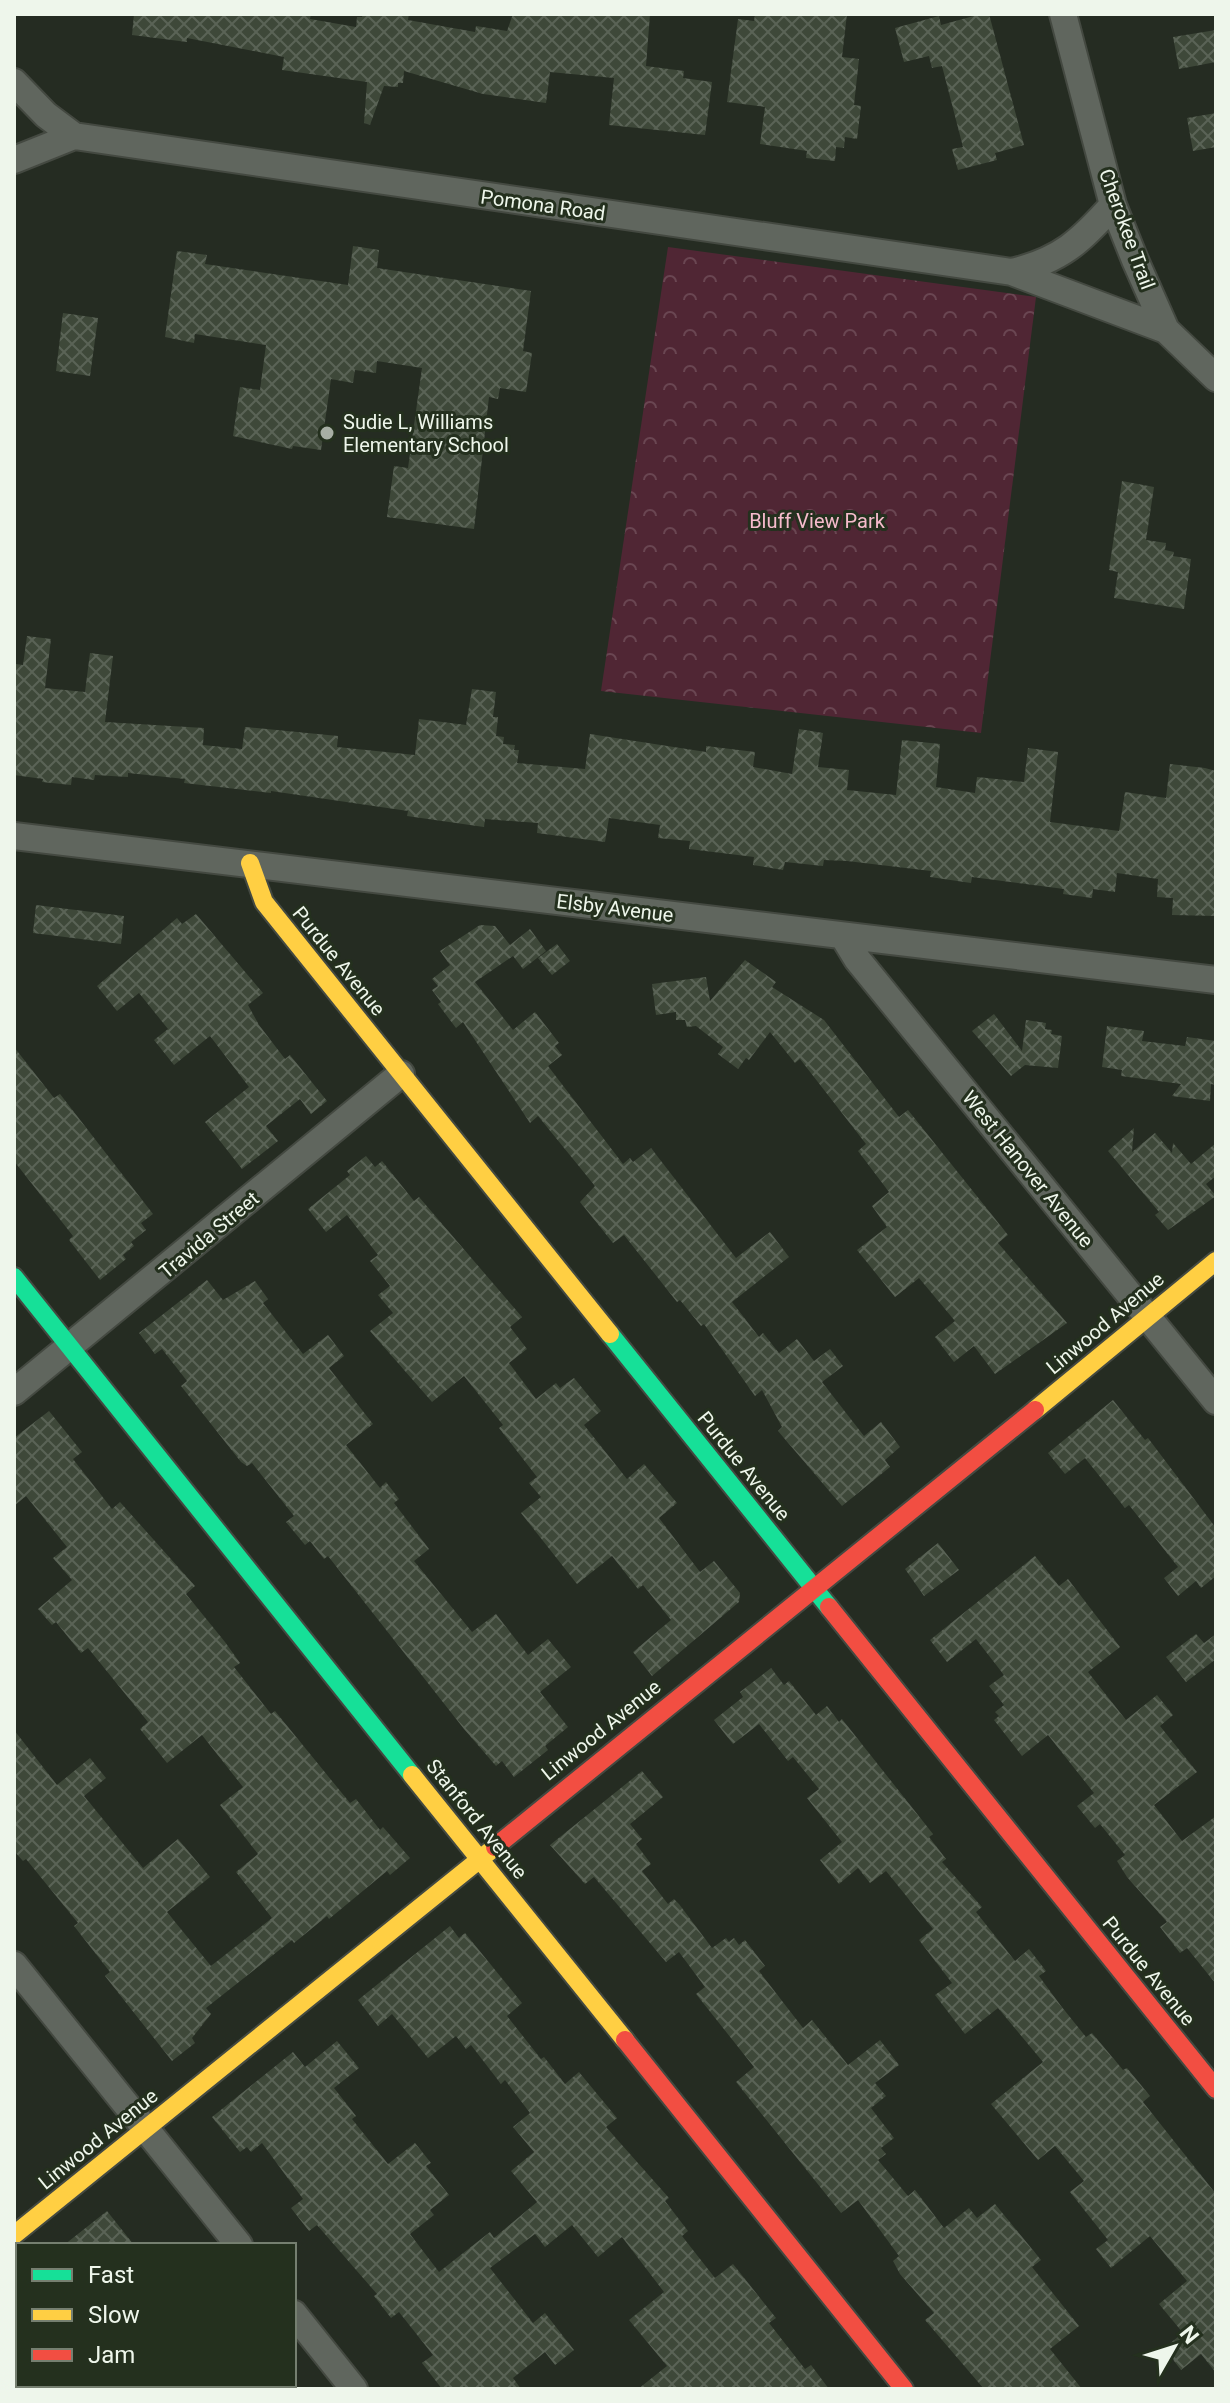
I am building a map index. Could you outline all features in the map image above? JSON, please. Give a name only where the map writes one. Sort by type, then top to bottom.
[{"type":"street","name":"Cherokee Trail","points":[[1063,14],[1113,205],[1166,330],[1216,378]]},
{"type":"street","name":"Pomona Road","points":[[14,82],[46,115],[74,136],[1012,272],[1166,330]]},
{"type":"street","points":[[14,160],[74,136]]},
{"type":"street","name":"Pomona Road","points":[[1012,272],[1044,264],[1080,242],[1113,205]]},
{"type":"street","name":"Elsby Avenue","points":[[14,836],[1216,980]]},
{"type":"street","name":"Purdue Avenue","points":[[250,863],[264,902],[1216,2089]]},
{"type":"street","name":"West Hanover Avenue","points":[[843,936],[857,959],[1216,1401]]},
{"type":"street","name":"Travida Street","points":[[14,1392],[401,1074]]},
{"type":"street","name":"Linwood Avenue","points":[[14,2235],[981,1455],[1216,1261]]},
{"type":"street","name":"Stanford Avenue","points":[[14,1277],[904,2389]]},
{"type":"street","points":[[14,1965],[237,2243]]},
{"type":"street","points":[[296,2316],[354,2389]]},
{"type":"green space","name":"Bluff View Park","points":[[668,247],[1036,297],[981,733],[601,691]]},
{"type":"building","points":[[134,14],[311,14],[310,19],[356,27],[357,17],[363,14],[409,14],[408,20],[475,32],[476,26],[507,31],[513,14],[650,14],[646,66],[684,71],[683,78],[712,82],[705,135],[609,125],[614,78],[550,72],[546,103],[483,94],[404,71],[403,83],[398,83],[398,87],[384,86],[370,125],[364,123],[367,82],[282,70],[284,57],[187,38],[187,42],[132,35]]},
{"type":"building","points":[[755,14],[847,14],[842,57],[859,59],[854,105],[861,106],[857,139],[845,137],[844,148],[836,147],[835,161],[806,158],[807,151],[760,144],[765,107],[727,102],[738,19],[754,21]]},
{"type":"building","points":[[989,14],[1024,145],[995,153],[997,160],[958,170],[952,149],[963,147],[942,66],[932,68],[929,56],[904,62],[895,28],[939,16],[941,25]]},
{"type":"building","points":[[1216,30],[1216,62],[1179,69],[1173,37]]},
{"type":"building","points":[[1216,113],[1216,147],[1193,151],[1187,118]]},
{"type":"building","points":[[353,246],[379,250],[377,268],[531,291],[523,351],[532,353],[526,392],[500,388],[498,399],[489,397],[474,529],[387,517],[394,466],[408,468],[422,368],[377,361],[376,373],[355,370],[353,383],[331,379],[321,450],[293,446],[292,449],[233,436],[240,387],[260,390],[266,345],[195,334],[194,343],[165,337],[177,251],[207,255],[205,264],[348,285]]},
{"type":"building","points":[[63,313],[98,318],[90,376],[56,371]]},
{"type":"building","points":[[1122,481],[1154,487],[1146,540],[1166,543],[1165,550],[1174,552],[1173,556],[1191,559],[1184,609],[1114,598],[1118,572],[1109,570]]},
{"type":"building","points":[[27,636],[51,639],[45,688],[85,692],[90,653],[113,656],[105,722],[204,728],[203,745],[242,749],[245,727],[338,736],[337,747],[415,755],[419,719],[466,725],[472,689],[496,692],[493,717],[498,717],[496,736],[504,737],[503,744],[515,745],[514,750],[519,750],[517,763],[585,769],[590,734],[706,752],[706,746],[755,752],[753,767],[792,774],[799,729],[823,733],[818,767],[849,770],[847,790],[896,795],[902,740],[940,744],[936,787],[975,793],[977,777],[1024,782],[1028,748],[1058,752],[1050,822],[1119,831],[1125,792],[1166,798],[1170,764],[1205,768],[1216,771],[1216,916],[1172,915],[1173,898],[1157,897],[1158,879],[1117,873],[1115,892],[1093,889],[1092,898],[1063,894],[1064,889],[972,877],[971,883],[930,877],[931,871],[847,861],[824,860],[823,866],[785,862],[783,870],[753,865],[754,857],[689,849],[690,841],[658,838],[660,825],[609,818],[605,842],[537,833],[538,823],[485,819],[484,827],[407,816],[408,811],[271,791],[184,783],[185,779],[128,773],[128,777],[95,775],[94,780],[72,777],[71,785],[42,782],[43,779],[14,775],[14,678],[16,664],[23,665]]},
{"type":"building","points":[[36,905],[124,916],[121,944],[33,933]]},
{"type":"building","points":[[196,914],[263,993],[248,1005],[259,1025],[285,1059],[290,1055],[327,1101],[311,1114],[300,1099],[266,1126],[278,1141],[242,1169],[205,1122],[249,1087],[210,1036],[174,1065],[154,1040],[168,1029],[139,993],[117,1011],[97,986],[177,918],[182,924]]},
{"type":"building","points":[[480,925],[495,926],[510,945],[530,929],[546,951],[523,969],[513,956],[475,982],[513,1030],[535,1012],[559,1043],[555,1046],[562,1055],[548,1066],[623,1164],[630,1158],[633,1162],[651,1148],[736,1258],[770,1232],[789,1257],[732,1302],[759,1337],[763,1333],[779,1353],[797,1339],[814,1361],[830,1349],[843,1366],[822,1382],[864,1436],[881,1422],[900,1447],[885,1460],[890,1467],[842,1506],[778,1431],[782,1427],[762,1390],[755,1396],[704,1324],[701,1326],[680,1300],[677,1302],[624,1235],[613,1243],[580,1202],[595,1186],[538,1116],[530,1123],[463,1022],[456,1028],[438,1004],[441,1002],[432,990],[438,986],[432,979],[450,965],[440,951]]},
{"type":"building","points":[[557,944],[570,961],[552,975],[538,958]]},
{"type":"building","points":[[745,960],[776,982],[772,987],[824,1020],[899,1117],[908,1110],[1008,1235],[998,1243],[1067,1323],[995,1374],[974,1346],[954,1362],[935,1337],[955,1321],[919,1278],[895,1297],[857,1250],[887,1227],[872,1206],[889,1192],[858,1151],[866,1144],[800,1059],[795,1063],[770,1032],[749,1060],[746,1058],[738,1069],[718,1054],[723,1047],[696,1026],[687,1027],[685,1020],[676,1020],[676,1012],[656,1015],[652,984],[706,977],[710,1001]]},
{"type":"building","points":[[994,1014],[1022,1051],[1026,1020],[1046,1023],[1045,1029],[1052,1030],[1051,1034],[1062,1036],[1058,1068],[1025,1065],[1011,1076],[972,1031]]},
{"type":"building","points":[[1107,1026],[1144,1031],[1142,1041],[1185,1046],[1187,1037],[1216,1041],[1216,1085],[1211,1084],[1210,1101],[1172,1096],[1181,1084],[1121,1076],[1122,1070],[1102,1067]]},
{"type":"building","points":[[14,1047],[54,1098],[60,1094],[153,1214],[141,1223],[146,1230],[131,1242],[134,1246],[123,1255],[126,1259],[100,1280],[69,1240],[73,1236],[14,1161]]},
{"type":"building","points":[[1134,1128],[1132,1152],[1155,1133],[1172,1153],[1173,1143],[1191,1164],[1216,1143],[1216,1176],[1206,1184],[1216,1196],[1168,1230],[1155,1215],[1159,1212],[1108,1151]]},
{"type":"building","points":[[366,1156],[375,1167],[382,1161],[414,1201],[419,1197],[522,1317],[510,1327],[527,1349],[509,1363],[536,1399],[556,1383],[560,1388],[574,1378],[601,1411],[584,1425],[627,1479],[644,1464],[677,1503],[659,1518],[700,1572],[714,1561],[740,1593],[739,1602],[652,1676],[633,1652],[671,1620],[643,1585],[638,1589],[612,1556],[577,1584],[521,1513],[541,1497],[529,1483],[537,1477],[499,1428],[503,1425],[464,1376],[432,1402],[370,1331],[393,1313],[378,1295],[390,1286],[370,1261],[378,1255],[347,1215],[326,1232],[308,1209],[350,1175],[347,1171]]},
{"type":"building","points":[[207,1280],[223,1300],[255,1281],[268,1299],[263,1303],[303,1354],[328,1335],[344,1356],[329,1368],[373,1424],[346,1445],[380,1488],[386,1482],[399,1499],[394,1503],[429,1549],[414,1561],[472,1632],[496,1614],[528,1655],[548,1639],[571,1667],[540,1692],[568,1727],[545,1746],[548,1750],[514,1777],[502,1761],[496,1766],[464,1729],[328,1556],[324,1559],[310,1541],[305,1545],[286,1522],[294,1516],[252,1463],[247,1466],[241,1462],[181,1386],[187,1381],[162,1349],[155,1354],[139,1333]]},
{"type":"building","points":[[1113,1400],[1145,1440],[1148,1438],[1216,1528],[1216,1576],[1201,1588],[1196,1581],[1178,1596],[1164,1578],[1178,1567],[1129,1505],[1125,1508],[1085,1458],[1065,1474],[1048,1453]]},
{"type":"building","points":[[49,1411],[82,1452],[73,1459],[112,1509],[120,1502],[195,1586],[186,1594],[240,1663],[234,1667],[271,1714],[275,1711],[350,1803],[356,1799],[380,1830],[383,1827],[410,1858],[390,1875],[387,1871],[329,1919],[327,1916],[294,1943],[292,1940],[206,2008],[211,2014],[192,2038],[195,2043],[172,2061],[105,1976],[110,1972],[74,1926],[78,1923],[26,1859],[23,1861],[14,1851],[14,1730],[57,1785],[90,1758],[106,1778],[84,1796],[143,1868],[178,1839],[210,1877],[167,1912],[211,1966],[272,1918],[236,1872],[258,1854],[220,1805],[243,1787],[202,1735],[167,1763],[140,1729],[148,1722],[88,1648],[81,1653],[56,1622],[52,1625],[38,1609],[72,1580],[53,1558],[67,1547],[26,1496],[14,1506],[14,1438]]},
{"type":"building","points":[[938,1543],[959,1570],[924,1596],[905,1569]]},
{"type":"building","points":[[1035,1556],[1059,1586],[1068,1579],[1120,1647],[1088,1672],[1126,1720],[1157,1695],[1173,1715],[1160,1726],[1197,1772],[1154,1805],[1182,1841],[1216,1816],[1216,1984],[1187,1948],[1180,1953],[1160,1927],[1167,1922],[1127,1877],[1117,1861],[1125,1855],[1100,1824],[1095,1828],[1077,1806],[1094,1793],[1048,1735],[1022,1756],[994,1720],[999,1716],[995,1712],[1004,1705],[989,1686],[1004,1675],[976,1639],[947,1662],[930,1640]]},
{"type":"building","points":[[1196,1634],[1204,1643],[1216,1634],[1216,1659],[1186,1682],[1166,1657]]},
{"type":"building","points":[[771,1668],[784,1685],[789,1681],[816,1715],[827,1706],[839,1722],[842,1719],[933,1834],[929,1837],[946,1859],[942,1862],[982,1907],[976,1912],[1015,1961],[1029,1949],[1046,1971],[1039,1976],[1061,2006],[1086,2037],[1092,2033],[1123,2070],[1127,2068],[1150,2096],[1143,2102],[1216,2194],[1216,2373],[1201,2354],[1181,2370],[1164,2348],[1183,2333],[1159,2304],[1187,2281],[1150,2236],[1111,2268],[1096,2249],[1108,2240],[1070,2192],[1084,2181],[1055,2146],[1038,2160],[991,2104],[1043,2062],[998,2008],[965,2034],[935,1995],[952,1983],[919,1940],[933,1929],[886,1871],[870,1883],[858,1868],[839,1884],[820,1860],[842,1842],[807,1798],[819,1789],[793,1757],[788,1761],[759,1724],[733,1744],[714,1720],[743,1697],[740,1692]]},
{"type":"building","points":[[642,1771],[663,1797],[630,1824],[642,1839],[636,1844],[651,1864],[642,1871],[668,1904],[674,1899],[679,1904],[712,1948],[726,1938],[729,1942],[734,1938],[739,1945],[745,1940],[765,1966],[759,1971],[803,2028],[812,2020],[848,2065],[880,2040],[899,2065],[875,2083],[886,2096],[871,2108],[894,2138],[881,2148],[886,2154],[878,2160],[908,2196],[915,2190],[944,2228],[969,2208],[977,2218],[995,2204],[1041,2260],[1032,2267],[1079,2326],[1050,2349],[1082,2389],[984,2389],[925,2320],[934,2313],[900,2274],[893,2261],[899,2256],[858,2200],[841,2213],[736,2082],[754,2067],[696,1994],[705,1987],[679,1952],[666,1962],[594,1877],[585,1884],[550,1845]]},
{"type":"building","points":[[450,1926],[459,1938],[465,1933],[522,2003],[507,2016],[541,2059],[544,2057],[565,2084],[579,2072],[617,2118],[606,2127],[669,2198],[665,2201],[688,2231],[682,2236],[715,2278],[733,2264],[776,2318],[769,2323],[805,2369],[811,2365],[829,2389],[638,2389],[667,2366],[629,2320],[664,2292],[622,2237],[598,2257],[572,2225],[545,2247],[535,2234],[490,2268],[533,2323],[545,2313],[574,2350],[555,2365],[545,2352],[513,2378],[521,2389],[442,2389],[422,2363],[433,2355],[399,2312],[391,2318],[374,2296],[377,2294],[317,2225],[309,2231],[291,2208],[303,2199],[262,2143],[251,2152],[247,2147],[240,2152],[212,2117],[293,2052],[305,2067],[337,2041],[359,2068],[334,2088],[356,2116],[352,2119],[388,2164],[415,2143],[431,2163],[426,2166],[449,2195],[430,2210],[434,2215],[410,2234],[439,2272],[490,2232],[494,2238],[537,2202],[511,2171],[534,2152],[513,2127],[530,2113],[505,2080],[501,2084],[471,2045],[466,2049],[456,2036],[428,2058],[392,2014],[378,2026],[358,2000]]},
{"type":"building","points":[[107,2211],[132,2243],[67,2243]]},
{"type":"traffic: fast","points":[[14,1277],[412,1775]]},
{"type":"traffic: fast","points":[[610,1334],[829,1607]]},
{"type":"traffic: slow","points":[[250,863],[264,902],[610,1334]]},
{"type":"traffic: slow","points":[[1035,1410],[1216,1261]]},
{"type":"traffic: slow","points":[[412,1775],[625,2040]]},
{"type":"traffic: slow","points":[[14,2235],[495,1847]]},
{"type":"traffic: jam","points":[[495,1847],[1035,1410]]},
{"type":"traffic: jam","points":[[829,1607],[1216,2089]]},
{"type":"traffic: jam","points":[[625,2040],[904,2389]]},
{"type":"place","name":"Sudie L, Williams Elementary School","points":[[327,433]]}]
